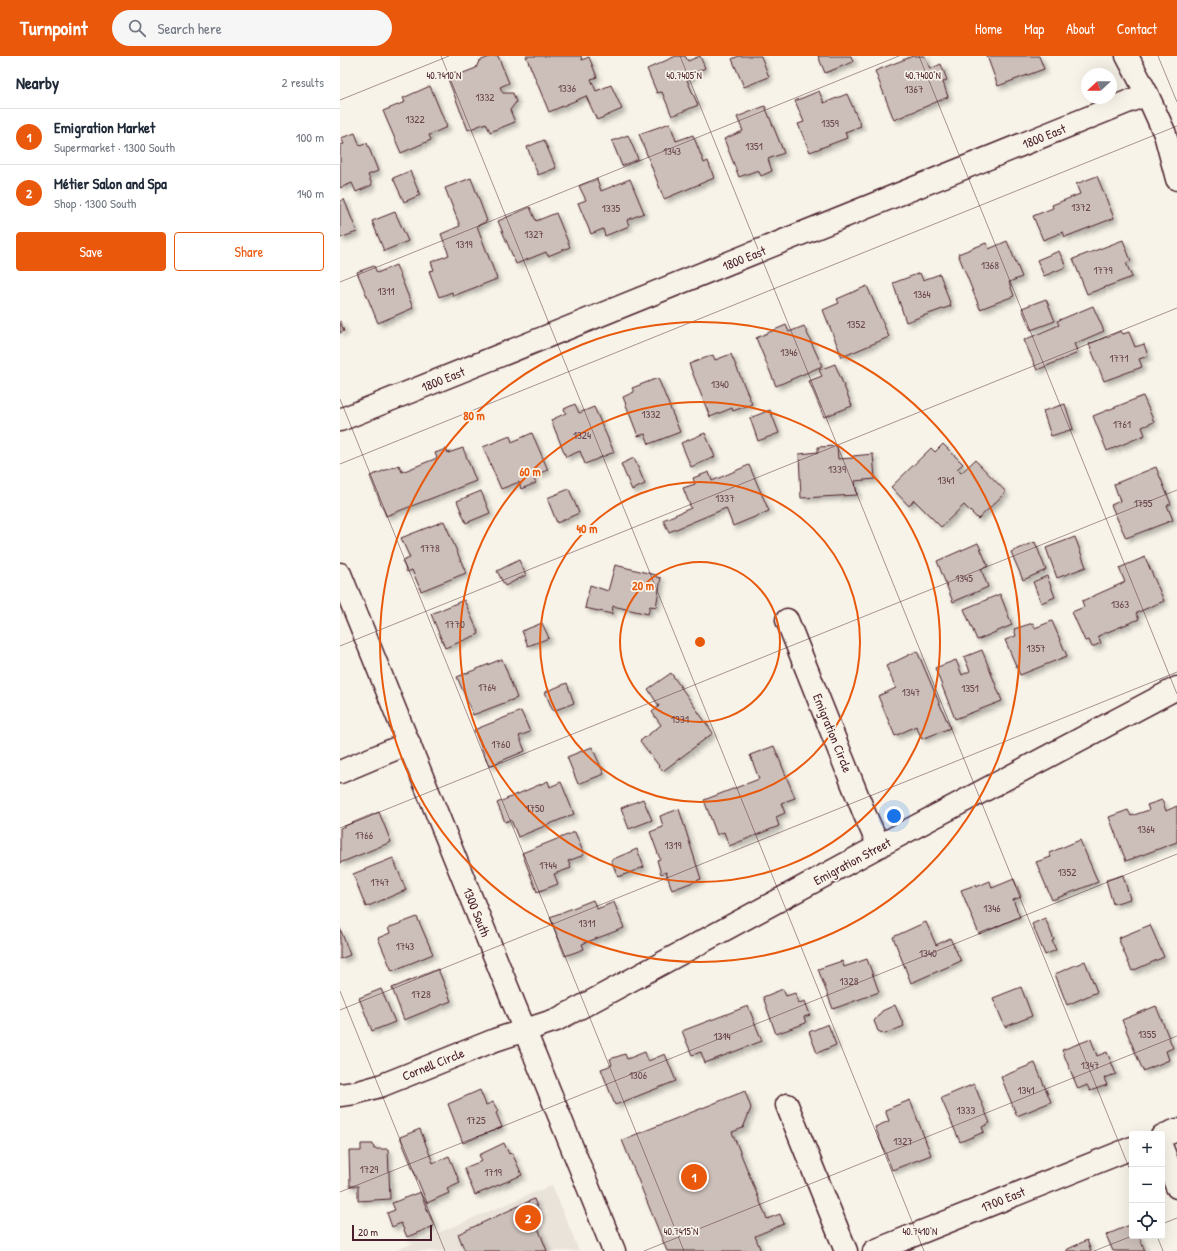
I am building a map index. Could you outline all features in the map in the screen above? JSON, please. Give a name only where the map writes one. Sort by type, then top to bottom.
[{"type":"street","points":[[1127,56],[1147,94],[1165,134],[1177,179]]},
{"type":"street","name":"1800 East","points":[[340,420],[1147,94]]},
{"type":"street","name":"1300 South","points":[[340,574],[614,1251]]},
{"type":"street","name":"Emigration Circle","points":[[787,620],[865,815],[879,846]]},
{"type":"street","name":"Emigration Street","points":[[525,1030],[556,1020],[583,1006],[879,846],[1177,688]]},
{"type":"street","points":[[340,772],[409,743]]},
{"type":"street","name":"Cornell Circle","points":[[340,1095],[355,1093],[380,1086],[525,1030]]},
{"type":"street","points":[[787,1105],[846,1251]]},
{"type":"street","points":[[1165,1135],[1177,1130]]},
{"type":"street","name":"1700 East","points":[[874,1251],[1129,1149]]},
{"type":"street","points":[[1165,1156],[1177,1187]]},
{"type":"shaded area","points":[[552,1185],[579,1251],[395,1251]]},
{"type":"building","points":[[492,56],[498,56],[509,83],[500,87],[503,93],[513,93],[516,102],[510,110],[515,122],[490,132],[486,123],[468,130],[448,79],[476,68],[479,61]]},
{"type":"building","points":[[526,56],[581,56],[582,60],[589,57],[597,77],[591,79],[596,91],[611,85],[622,109],[597,120],[586,96],[549,112]]},
{"type":"building","points":[[676,56],[685,56],[688,61],[700,56],[705,68],[692,74],[693,77],[687,80],[698,105],[672,116],[662,92],[657,93],[647,69]]},
{"type":"building","points":[[739,56],[761,56],[769,77],[744,87],[732,59]]},
{"type":"building","points":[[818,56],[851,56],[853,62],[825,73]]},
{"type":"building","points":[[913,56],[925,56],[930,69],[941,64],[947,80],[943,82],[948,97],[894,120],[875,71]]},
{"type":"building","points":[[987,56],[1039,56],[1044,69],[998,86]]},
{"type":"building","points":[[430,86],[447,127],[429,135],[431,140],[401,153],[383,111],[405,102],[403,98]]},
{"type":"building","points":[[819,91],[824,103],[847,94],[861,126],[845,132],[847,138],[810,152],[798,124],[804,122],[795,101]]},
{"type":"building","points":[[765,106],[784,153],[768,159],[772,171],[761,176],[758,170],[739,177],[724,139],[743,131],[737,117]]},
{"type":"building","points":[[670,123],[676,141],[693,135],[704,163],[708,161],[714,178],[664,199],[639,134]]},
{"type":"building","points":[[355,133],[360,146],[367,143],[378,171],[368,175],[372,185],[356,192],[352,183],[340,188],[340,145],[344,144],[341,138]]},
{"type":"building","points":[[628,135],[638,159],[622,166],[612,141]]},
{"type":"building","points":[[544,140],[556,168],[538,175],[527,147]]},
{"type":"building","points":[[410,171],[420,195],[404,202],[393,178]]},
{"type":"building","points":[[1097,176],[1114,218],[1065,237],[1063,232],[1043,240],[1033,216],[1053,208],[1052,205],[1080,194],[1076,184]]},
{"type":"building","points":[[471,178],[487,221],[477,226],[497,279],[453,296],[452,292],[439,297],[429,271],[434,270],[431,262],[449,255],[441,234],[460,226],[445,188]]},
{"type":"building","points":[[597,179],[601,191],[630,179],[644,213],[627,220],[629,226],[605,236],[603,229],[591,234],[578,203],[586,200],[579,186]]},
{"type":"building","points":[[344,199],[357,232],[340,238],[340,201]]},
{"type":"building","points":[[530,207],[536,221],[556,213],[570,247],[548,256],[546,252],[516,264],[498,221]]},
{"type":"building","points":[[395,212],[408,241],[384,251],[372,221]]},
{"type":"building","points":[[1123,240],[1131,261],[1126,263],[1132,277],[1087,294],[1073,259]]},
{"type":"building","points":[[1007,241],[1022,277],[1009,282],[1014,296],[980,309],[958,254],[986,243],[989,249]]},
{"type":"building","points":[[1059,251],[1066,267],[1044,276],[1037,260]]},
{"type":"building","points":[[396,265],[413,308],[378,323],[357,272],[374,266],[377,273]]},
{"type":"building","points":[[920,273],[923,280],[940,274],[951,306],[906,322],[893,283]]},
{"type":"building","points":[[867,286],[889,337],[842,357],[823,310],[839,303],[837,299]]},
{"type":"building","points":[[1046,299],[1055,321],[1031,330],[1022,308]]},
{"type":"building","points":[[1093,306],[1104,331],[1074,344],[1078,353],[1037,370],[1024,340],[1059,325],[1057,321]]},
{"type":"building","points":[[340,321],[344,331],[340,333]]},
{"type":"building","points":[[786,325],[789,332],[804,326],[822,366],[776,386],[756,338]]},
{"type":"building","points":[[1121,331],[1123,334],[1129,332],[1135,347],[1144,344],[1148,356],[1139,359],[1142,367],[1104,381],[1089,344]]},
{"type":"building","points":[[731,354],[752,404],[733,411],[732,408],[710,417],[689,364],[713,355],[715,360]]},
{"type":"building","points":[[835,364],[852,406],[824,417],[809,381],[822,376],[819,370]]},
{"type":"building","points":[[658,378],[680,432],[649,444],[645,434],[638,436],[623,397],[634,392],[632,388]]},
{"type":"building","points":[[1143,396],[1154,422],[1142,427],[1145,435],[1107,451],[1093,416]]},
{"type":"building","points":[[575,404],[579,413],[594,407],[614,452],[585,464],[580,451],[566,457],[551,420],[566,413],[564,409]]},
{"type":"building","points":[[1065,404],[1073,429],[1051,436],[1043,411]]},
{"type":"building","points":[[770,410],[779,433],[758,441],[750,418]]},
{"type":"building","points":[[532,433],[548,470],[532,476],[536,483],[521,489],[519,482],[501,489],[483,447],[510,436],[512,442]]},
{"type":"building","points":[[705,433],[715,457],[691,467],[681,443]]},
{"type":"building","points":[[943,444],[963,464],[957,469],[961,473],[975,460],[1006,492],[978,519],[964,505],[941,527],[914,500],[909,506],[891,487],[931,448],[935,452]]},
{"type":"building","points":[[837,446],[838,459],[873,454],[875,479],[855,481],[857,495],[801,498],[799,454],[818,452],[818,447]]},
{"type":"building","points":[[463,448],[476,481],[386,516],[370,476],[399,465],[402,472],[437,458],[435,453],[446,449],[448,453]]},
{"type":"building","points":[[634,458],[645,484],[632,490],[621,464]]},
{"type":"building","points":[[749,465],[769,511],[733,526],[726,508],[669,532],[663,520],[691,508],[683,488],[695,484],[693,478],[709,472],[712,481]]},
{"type":"building","points":[[1156,467],[1171,504],[1167,505],[1173,520],[1126,538],[1111,505],[1120,501],[1114,484]]},
{"type":"building","points":[[569,489],[579,513],[557,523],[547,498]]},
{"type":"building","points":[[481,491],[490,513],[466,523],[457,501]]},
{"type":"building","points":[[444,521],[466,573],[421,591],[412,570],[407,572],[402,561],[410,558],[401,538]]},
{"type":"building","points":[[1075,537],[1086,567],[1057,578],[1046,548]]},
{"type":"building","points":[[1035,542],[1046,570],[1023,580],[1011,552]]},
{"type":"building","points":[[978,543],[988,566],[981,569],[988,587],[953,602],[937,561]]},
{"type":"building","points":[[1145,557],[1164,601],[1136,613],[1139,619],[1098,636],[1101,643],[1092,647],[1089,640],[1085,641],[1072,612],[1084,607],[1082,601],[1125,582],[1119,568]]},
{"type":"building","points":[[519,560],[526,575],[505,586],[497,571]]},
{"type":"building","points":[[615,565],[656,575],[656,577],[661,578],[656,607],[650,606],[648,614],[613,606],[612,614],[585,608],[590,585],[608,591]]},
{"type":"building","points":[[1047,576],[1055,597],[1041,603],[1033,582]]},
{"type":"building","points":[[1000,594],[1012,625],[977,640],[964,609]]},
{"type":"building","points":[[464,600],[479,634],[445,648],[431,614]]},
{"type":"building","points":[[1052,621],[1067,656],[1020,675],[1005,640],[1016,636],[1014,629],[1033,623],[1035,628]]},
{"type":"building","points":[[542,623],[549,638],[528,646],[522,631]]},
{"type":"building","points":[[982,650],[1002,701],[955,719],[935,668],[956,660],[962,675],[970,671],[964,657]]},
{"type":"building","points":[[917,651],[950,728],[922,739],[916,726],[895,736],[878,696],[896,688],[886,666]]},
{"type":"building","points":[[502,659],[517,698],[473,715],[457,677]]},
{"type":"building","points":[[671,673],[713,733],[663,771],[640,741],[661,725],[652,712],[659,706],[648,689]]},
{"type":"building","points":[[567,683],[574,703],[553,711],[545,692]]},
{"type":"building","points":[[521,711],[530,732],[519,736],[525,751],[489,766],[474,730]]},
{"type":"building","points":[[774,746],[795,798],[781,803],[785,813],[776,817],[779,826],[729,846],[724,832],[717,835],[704,800],[759,779],[750,755]]},
{"type":"building","points":[[592,747],[604,774],[578,784],[567,757]]},
{"type":"building","points":[[548,781],[550,787],[561,782],[574,814],[518,837],[511,820],[505,822],[497,803]]},
{"type":"building","points":[[643,799],[652,820],[629,829],[621,808]]},
{"type":"building","points":[[1162,800],[1166,811],[1177,806],[1177,842],[1126,861],[1109,817],[1128,810],[1131,816],[1149,810],[1147,805]]},
{"type":"building","points":[[679,809],[701,879],[672,890],[666,872],[661,874],[657,860],[660,859],[650,832],[663,827],[660,816]]},
{"type":"building","points":[[379,812],[391,842],[340,863],[340,828]]},
{"type":"building","points":[[575,832],[584,855],[568,861],[571,868],[554,874],[558,884],[537,892],[522,853]]},
{"type":"building","points":[[1080,840],[1098,882],[1052,900],[1036,862],[1051,857],[1049,853]]},
{"type":"building","points":[[637,849],[644,867],[618,877],[611,860]]},
{"type":"building","points":[[393,858],[406,890],[366,907],[353,874]]},
{"type":"building","points":[[1123,875],[1130,899],[1113,904],[1106,880]]},
{"type":"building","points":[[1014,879],[1021,897],[1013,900],[1020,917],[979,934],[961,890],[975,885],[976,887],[990,881],[992,888]]},
{"type":"building","points":[[593,900],[597,909],[614,902],[624,928],[582,944],[584,949],[565,956],[550,917]]},
{"type":"building","points":[[417,917],[433,954],[392,971],[378,938],[390,933],[388,928]]},
{"type":"building","points":[[1045,918],[1054,940],[1052,941],[1056,950],[1045,955],[1032,924]]},
{"type":"building","points":[[926,922],[936,945],[950,938],[961,961],[911,983],[893,937]]},
{"type":"building","points":[[1150,925],[1164,957],[1132,971],[1118,938]]},
{"type":"building","points":[[340,928],[350,955],[340,959]]},
{"type":"building","points":[[867,959],[879,992],[833,1009],[818,969],[842,961],[844,967]]},
{"type":"building","points":[[1085,961],[1097,992],[1067,1005],[1055,974]]},
{"type":"building","points":[[438,969],[451,1001],[404,1020],[392,988]]},
{"type":"building","points":[[1021,987],[1032,1016],[1005,1027],[993,998]]},
{"type":"building","points":[[381,989],[395,1022],[372,1031],[359,998]]},
{"type":"building","points":[[783,989],[786,996],[795,993],[799,1003],[805,1001],[810,1015],[804,1017],[806,1023],[776,1034],[763,997]]},
{"type":"building","points":[[895,1005],[904,1026],[885,1034],[878,1031],[874,1021],[882,1011]]},
{"type":"building","points":[[748,1006],[762,1041],[705,1063],[701,1052],[692,1055],[682,1031]]},
{"type":"building","points":[[1156,1006],[1173,1048],[1166,1051],[1169,1060],[1143,1071],[1122,1020]]},
{"type":"building","points":[[828,1024],[836,1045],[817,1053],[809,1032]]},
{"type":"building","points":[[1091,1039],[1097,1056],[1107,1052],[1116,1074],[1104,1078],[1107,1085],[1090,1091],[1087,1085],[1078,1089],[1062,1050]]},
{"type":"building","points":[[645,1052],[648,1061],[665,1054],[676,1081],[615,1105],[601,1069],[612,1065],[610,1059],[625,1054],[627,1059]]},
{"type":"building","points":[[1035,1063],[1051,1102],[1017,1116],[1001,1077]]},
{"type":"building","points":[[974,1084],[990,1123],[982,1127],[984,1132],[960,1142],[941,1098]]},
{"type":"building","points":[[480,1090],[486,1105],[493,1102],[498,1111],[496,1113],[502,1127],[463,1143],[448,1104]]},
{"type":"building","points":[[745,1091],[751,1108],[743,1128],[732,1132],[767,1219],[780,1214],[784,1224],[755,1236],[761,1251],[667,1251],[622,1140]]},
{"type":"building","points":[[910,1100],[931,1155],[892,1170],[875,1127],[889,1121],[885,1110]]},
{"type":"building","points":[[420,1129],[433,1163],[449,1156],[460,1183],[447,1189],[449,1193],[427,1203],[400,1137]]},
{"type":"building","points":[[504,1143],[509,1154],[512,1153],[522,1175],[475,1195],[464,1168],[482,1161],[479,1155]]},
{"type":"building","points":[[361,1144],[373,1144],[374,1149],[388,1149],[390,1199],[358,1201],[358,1186],[350,1186],[349,1151],[361,1151]]},
{"type":"building","points":[[420,1192],[434,1226],[407,1237],[401,1223],[392,1227],[387,1213],[395,1210],[392,1203]]},
{"type":"building","points":[[534,1199],[541,1217],[535,1220],[547,1251],[465,1251],[458,1234]]},
{"type":"building","points":[[1129,1225],[1129,1239],[1140,1239],[1145,1251],[1113,1251],[1106,1235]]},
{"type":"building","points":[[1087,1240],[1091,1251],[1066,1251],[1066,1250]]},
{"type":"place","name":"Emigration Market","points":[[694,1177]]},
{"type":"place","name":"Métier Salon and Spa","points":[[528,1218]]}]
